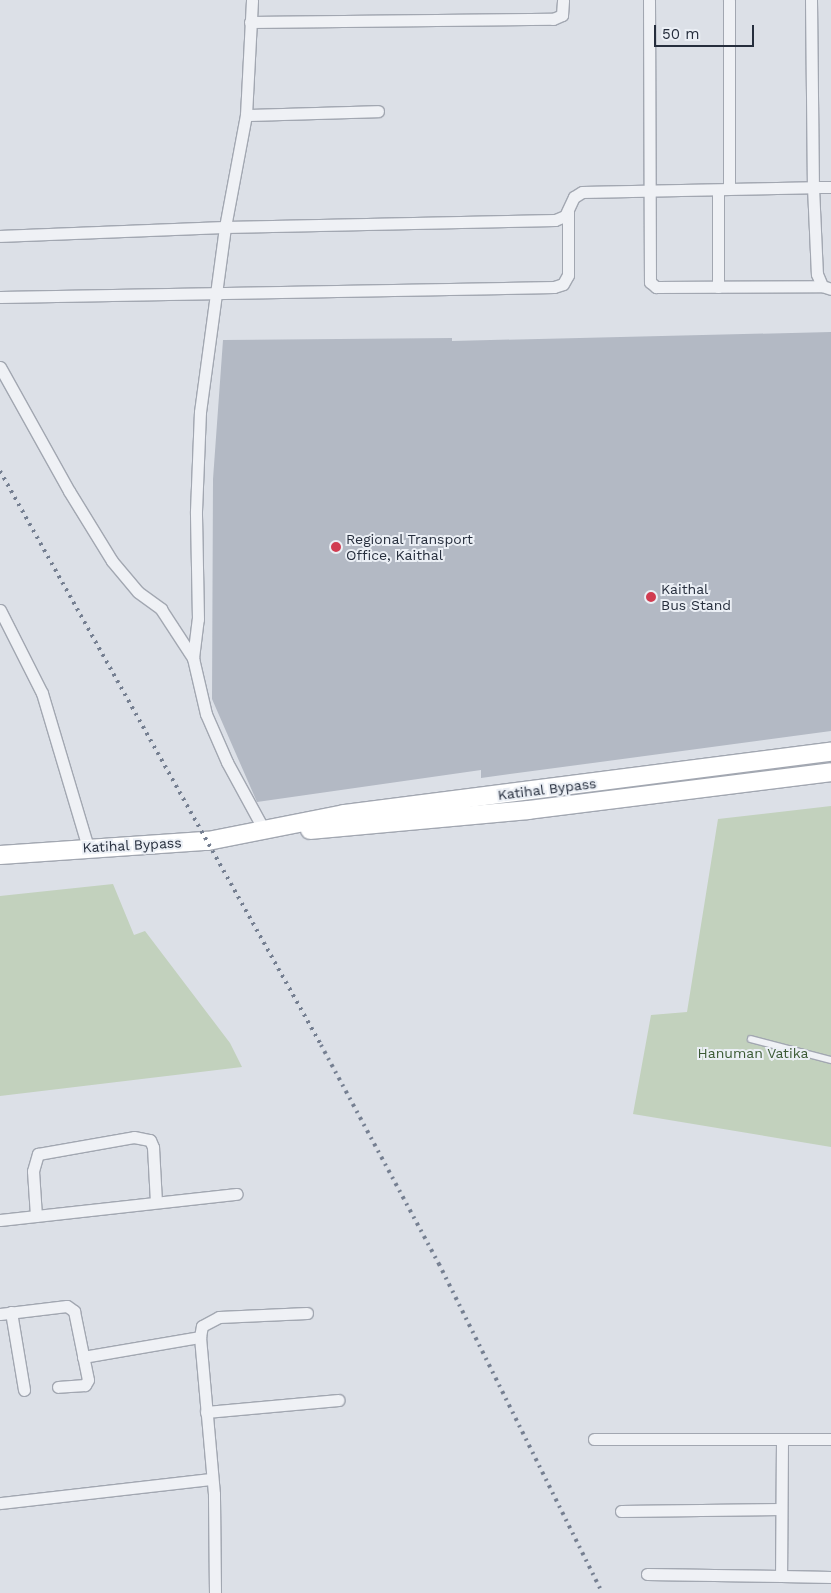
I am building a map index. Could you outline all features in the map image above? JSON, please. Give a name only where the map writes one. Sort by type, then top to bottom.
[{"type":"main road","name":"Katihal Bypass","points":[[0,855],[208,840],[344,814],[831,752]]},
{"type":"main road","name":"Katihal Bypass","points":[[264,830],[344,829],[528,810],[831,772]]},
{"type":"street","points":[[252,0],[246,116],[225,227],[200,412],[196,511],[198,619],[194,658],[206,714],[227,762],[264,830]]},
{"type":"street","points":[[250,22],[553,18],[562,15],[563,0]]},
{"type":"street","points":[[649,0],[649,278],[652,284],[827,288]]},
{"type":"street","points":[[718,287],[724,189],[729,0]]},
{"type":"street","points":[[811,0],[813,187],[817,274],[827,288]]},
{"type":"street","points":[[246,116],[378,111]]},
{"type":"street","points":[[0,236],[225,227],[556,220],[568,212],[578,193],[831,186]]},
{"type":"street","points":[[0,297],[560,286],[566,280],[569,269],[568,212]]},
{"type":"street","points":[[0,367],[69,491],[112,561],[138,592],[161,609],[194,658]]},
{"type":"street","points":[[0,610],[42,693],[88,848]]},
{"type":"street","points":[[36,1216],[33,1171],[38,1154],[134,1137],[150,1140],[153,1147],[156,1202]]},
{"type":"street","points":[[0,1220],[237,1194]]},
{"type":"street","points":[[24,1390],[6,1313],[66,1306],[74,1311],[88,1383],[58,1387]]},
{"type":"street","points":[[215,1593],[212,1479],[200,1337],[202,1326],[219,1317],[307,1313]]},
{"type":"street","points":[[83,1357],[200,1337]]},
{"type":"street","points":[[206,1412],[338,1400]]},
{"type":"street","points":[[594,1439],[831,1439]]},
{"type":"street","points":[[781,1576],[782,1440]]},
{"type":"street","points":[[0,1503],[212,1479]]},
{"type":"street","points":[[621,1511],[781,1509]]},
{"type":"street","points":[[646,1574],[831,1577]]},
{"type":"lane","points":[[751,1039],[831,1060]]},
{"type":"green space","name":"Hanuman Vatika","points":[[831,806],[831,1147],[633,1114],[651,1015],[687,1012],[718,819]]},
{"type":"green space","points":[[113,884],[134,935],[145,931],[230,1043],[242,1067],[0,1096],[0,896]]},
{"type":"building","points":[[831,332],[831,731],[481,778],[481,770],[257,802],[212,699],[213,479],[223,340],[452,338],[452,341]]},
{"type":"railway","points":[[0,471],[321,1045],[439,1264],[602,1593]]},
{"type":"place","name":"Regional Transport Office, Kaithal","points":[[336,547]]},
{"type":"place","name":"Kaithal Bus Stand","points":[[651,597]]}]
